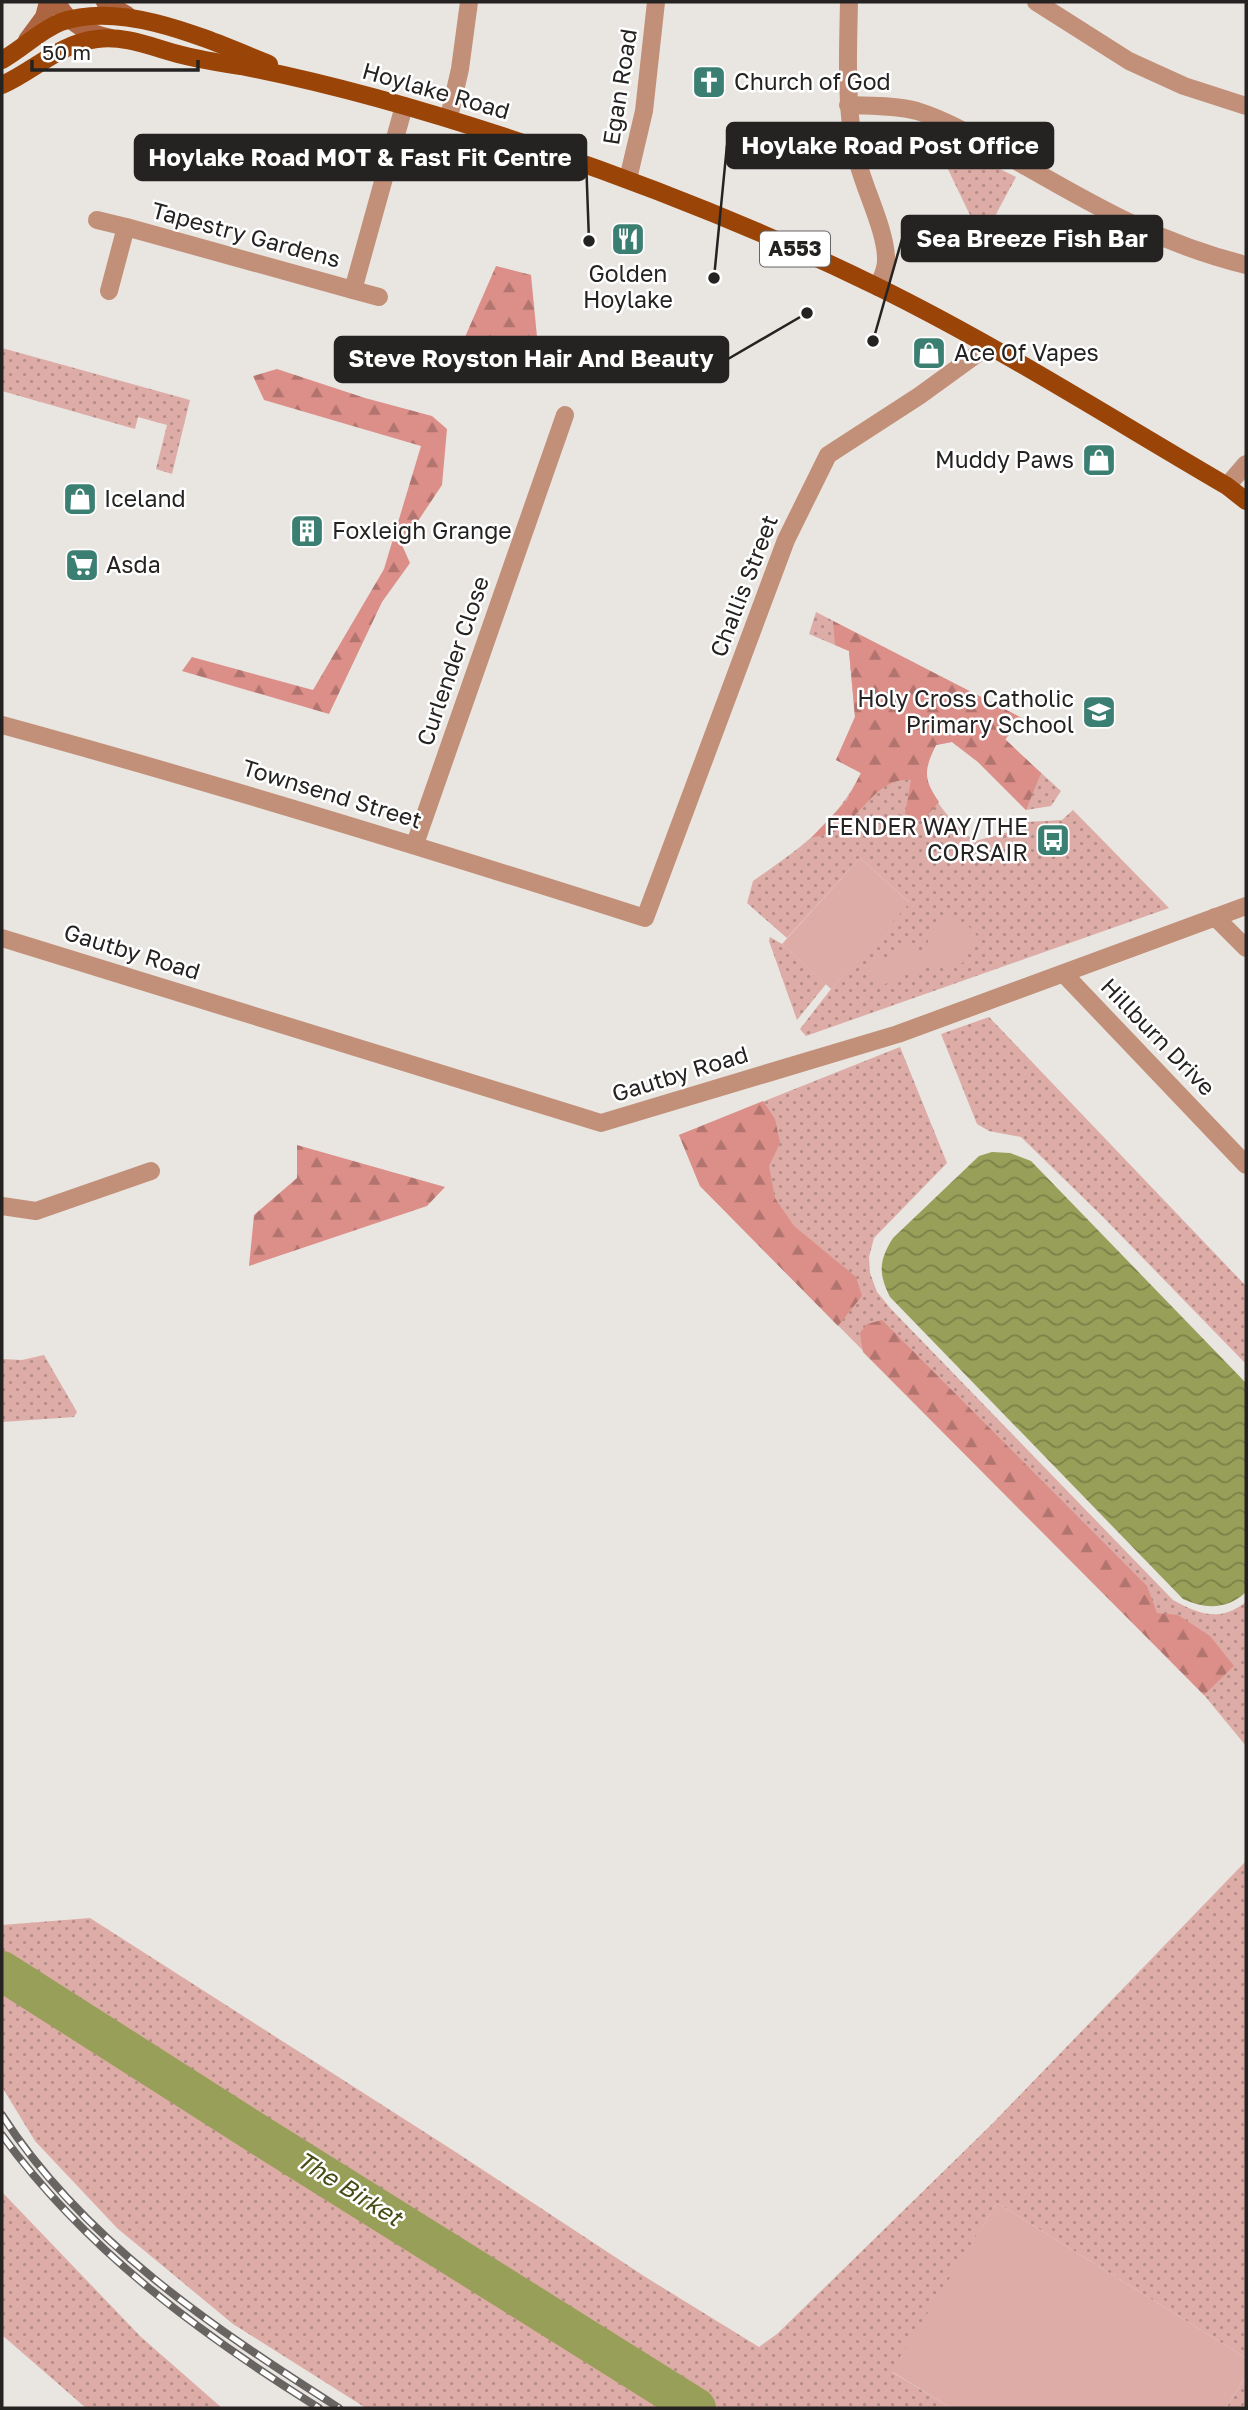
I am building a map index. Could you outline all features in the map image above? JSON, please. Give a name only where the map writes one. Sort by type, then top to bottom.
[{"type":"main road","name":"A553","points":[[2,61],[57,23],[104,13],[127,15],[191,33],[308,79]]},
{"type":"main road","name":"A553","points":[[2,85],[62,49],[98,38],[118,39]]},
{"type":"main road","name":"Hoylake Road","points":[[118,39],[183,55],[308,79],[449,117],[690,203],[878,287],[988,346],[1227,486],[1246,501]]},
{"type":"street","points":[[22,45],[38,28],[48,2]]},
{"type":"street","points":[[57,2],[81,16],[96,34],[118,39]]},
{"type":"street","points":[[105,2],[127,15]]},
{"type":"street","points":[[449,117],[460,69],[468,2]]},
{"type":"street","name":"Egan Road","points":[[628,179],[644,111],[656,2]]},
{"type":"street","points":[[849,2],[848,106],[853,146],[861,178],[885,246],[886,264],[878,287]]},
{"type":"street","points":[[1036,2],[1129,61],[1184,86],[1246,106]]},
{"type":"street","points":[[62,49],[81,16]]},
{"type":"street","name":"Tapestry Gardens","points":[[353,290],[404,106]]},
{"type":"street","points":[[848,106],[917,111],[966,133],[1154,236],[1209,256],[1246,265]]},
{"type":"street","name":"Tapestry Gardens","points":[[97,220],[379,297]]},
{"type":"street","name":"Tapestry Gardens","points":[[109,291],[126,228]]},
{"type":"street","name":"Challis Street","points":[[645,918],[786,540],[828,456],[919,396],[988,346]]},
{"type":"street","name":"Curlender Close","points":[[415,844],[565,415]]},
{"type":"street","points":[[1227,486],[1246,464]]},
{"type":"street","name":"Townsend Street","points":[[2,725],[415,844],[645,918]]},
{"type":"street","name":"Gautby Road","points":[[2,938],[601,1123],[898,1034],[1246,906]]},
{"type":"street","points":[[1216,917],[1246,948]]},
{"type":"street","name":"Hillburn Drive","points":[[1064,974],[1246,1165]]},
{"type":"street","points":[[2,1206],[36,1211],[151,1171]]},
{"type":"shaded area","points":[[931,134],[1016,177],[982,240]]},
{"type":"shaded area","points":[[2,348],[190,400],[172,474],[156,469],[167,425],[138,417],[135,429],[2,391]]},
{"type":"shaded area","points":[[816,612],[1022,718],[1005,740],[1061,791],[1051,806],[1026,810],[978,762],[952,742],[936,745],[929,758],[929,786],[942,808],[967,835],[975,841],[1009,832],[1026,822],[1062,820],[1073,810],[1169,908],[806,1036],[800,1029],[831,989],[909,902],[860,858],[787,938],[747,903],[753,881],[801,846],[827,822],[851,792],[861,773],[836,760],[855,717],[849,651],[809,634]]},
{"type":"shaded area","points":[[860,858],[910,903],[831,989],[782,944]]},
{"type":"shaded area","points":[[944,915],[964,923],[978,938],[963,963],[924,968],[916,974],[893,978],[880,988],[868,968],[880,959],[885,960],[892,956],[900,946],[907,945],[933,956],[935,952],[927,946],[928,941]]},
{"type":"shaded area","points":[[770,937],[782,944],[826,984],[797,1020],[769,941]]},
{"type":"shaded area","points":[[989,1017],[1246,1286],[1246,1364],[1021,1137],[989,1131],[977,1124],[941,1034]]},
{"type":"shaded area","points":[[900,1047],[947,1163],[874,1238],[869,1257],[870,1273],[877,1292],[1173,1600],[1210,1614],[1227,1612],[1246,1602],[1246,1746],[1204,1695],[700,1186],[679,1135]]},
{"type":"shaded area","points":[[44,1355],[77,1412],[74,1417],[2,1422],[2,1359],[22,1360]]},
{"type":"shaded area","points":[[1246,1861],[1246,2358],[997,2203],[892,2372],[951,2408],[719,2408],[2,1963],[2,1925],[90,1918],[647,2278],[759,2347],[777,2334],[993,2123]]},
{"type":"shaded area","points":[[2,1990],[671,2408],[366,2408],[233,2324],[117,2228],[35,2141],[2,2087]]},
{"type":"shaded area","points":[[2,2192],[141,2337],[222,2408],[86,2408],[2,2335]]},
{"type":"shaded area","points":[[997,2203],[1246,2358],[1246,2376],[1226,2408],[951,2408],[891,2371]]},
{"type":"shaded area","points":[[1246,2376],[1246,2408],[1226,2408]]},
{"type":"green space","points":[[496,266],[531,275],[538,347],[458,353]]},
{"type":"green space","points":[[277,369],[365,398],[432,416],[447,429],[442,485],[402,545],[410,563],[382,602],[329,714],[182,671],[192,657],[313,690],[384,569],[421,446],[264,400],[253,376]]},
{"type":"green space","points":[[833,621],[1022,718],[1005,739],[1041,773],[1026,810],[978,762],[952,742],[936,745],[929,761],[928,780],[939,802],[922,821],[905,814],[911,780],[899,781],[880,790],[838,830],[811,838],[847,800],[861,773],[836,760],[855,717],[849,651],[835,645]]},
{"type":"green space","points":[[763,1101],[775,1119],[780,1143],[769,1166],[775,1198],[794,1226],[856,1277],[862,1296],[838,1326],[700,1186],[679,1135]]},
{"type":"green space","points":[[297,1145],[445,1187],[427,1206],[249,1266],[254,1215],[297,1178]]},
{"type":"green space","points":[[882,1320],[1147,1586],[1157,1613],[1178,1615],[1210,1636],[1234,1666],[1204,1695],[863,1352],[860,1333],[867,1324]]},
{"type":"water","points":[[992,1152],[1010,1153],[1031,1161],[1246,1383],[1246,1592],[1232,1602],[1208,1606],[1183,1599],[890,1297],[883,1281],[882,1267],[885,1253],[893,1238],[979,1156]]},
{"type":"waterway","name":"The Birket","points":[[2,1971],[696,2408]]},
{"type":"railway","points":[[2,2115],[35,2161],[71,2203],[154,2279],[245,2347],[339,2408]]},
{"type":"railway","points":[[2,2135],[70,2216],[147,2286],[231,2350],[319,2408]]},
{"type":"place","name":"Church of God","points":[[709,82]]},
{"type":"place","name":"Golden Hoylake","points":[[628,239]]},
{"type":"place","name":"Hoylake Road MOT & Fast Fit Centre","points":[[589,241]]},
{"type":"place","name":"Hoylake Road Post Office","points":[[714,278]]},
{"type":"place","name":"Steve Royston Hair And Beauty","points":[[807,313]]},
{"type":"place","name":"Sea Breeze Fish Bar","points":[[873,341]]},
{"type":"place","name":"Ace Of Vapes","points":[[929,353]]},
{"type":"place","name":"Muddy Paws","points":[[1099,460]]},
{"type":"place","name":"Iceland","points":[[80,499]]},
{"type":"place","name":"Foxleigh Grange","points":[[307,531]]},
{"type":"place","name":"Asda","points":[[82,565]]},
{"type":"place","name":"Holy Cross Catholic Primary School","points":[[1099,712]]},
{"type":"place","name":"FENDER WAY/THE CORSAIR","points":[[1053,840]]}]
